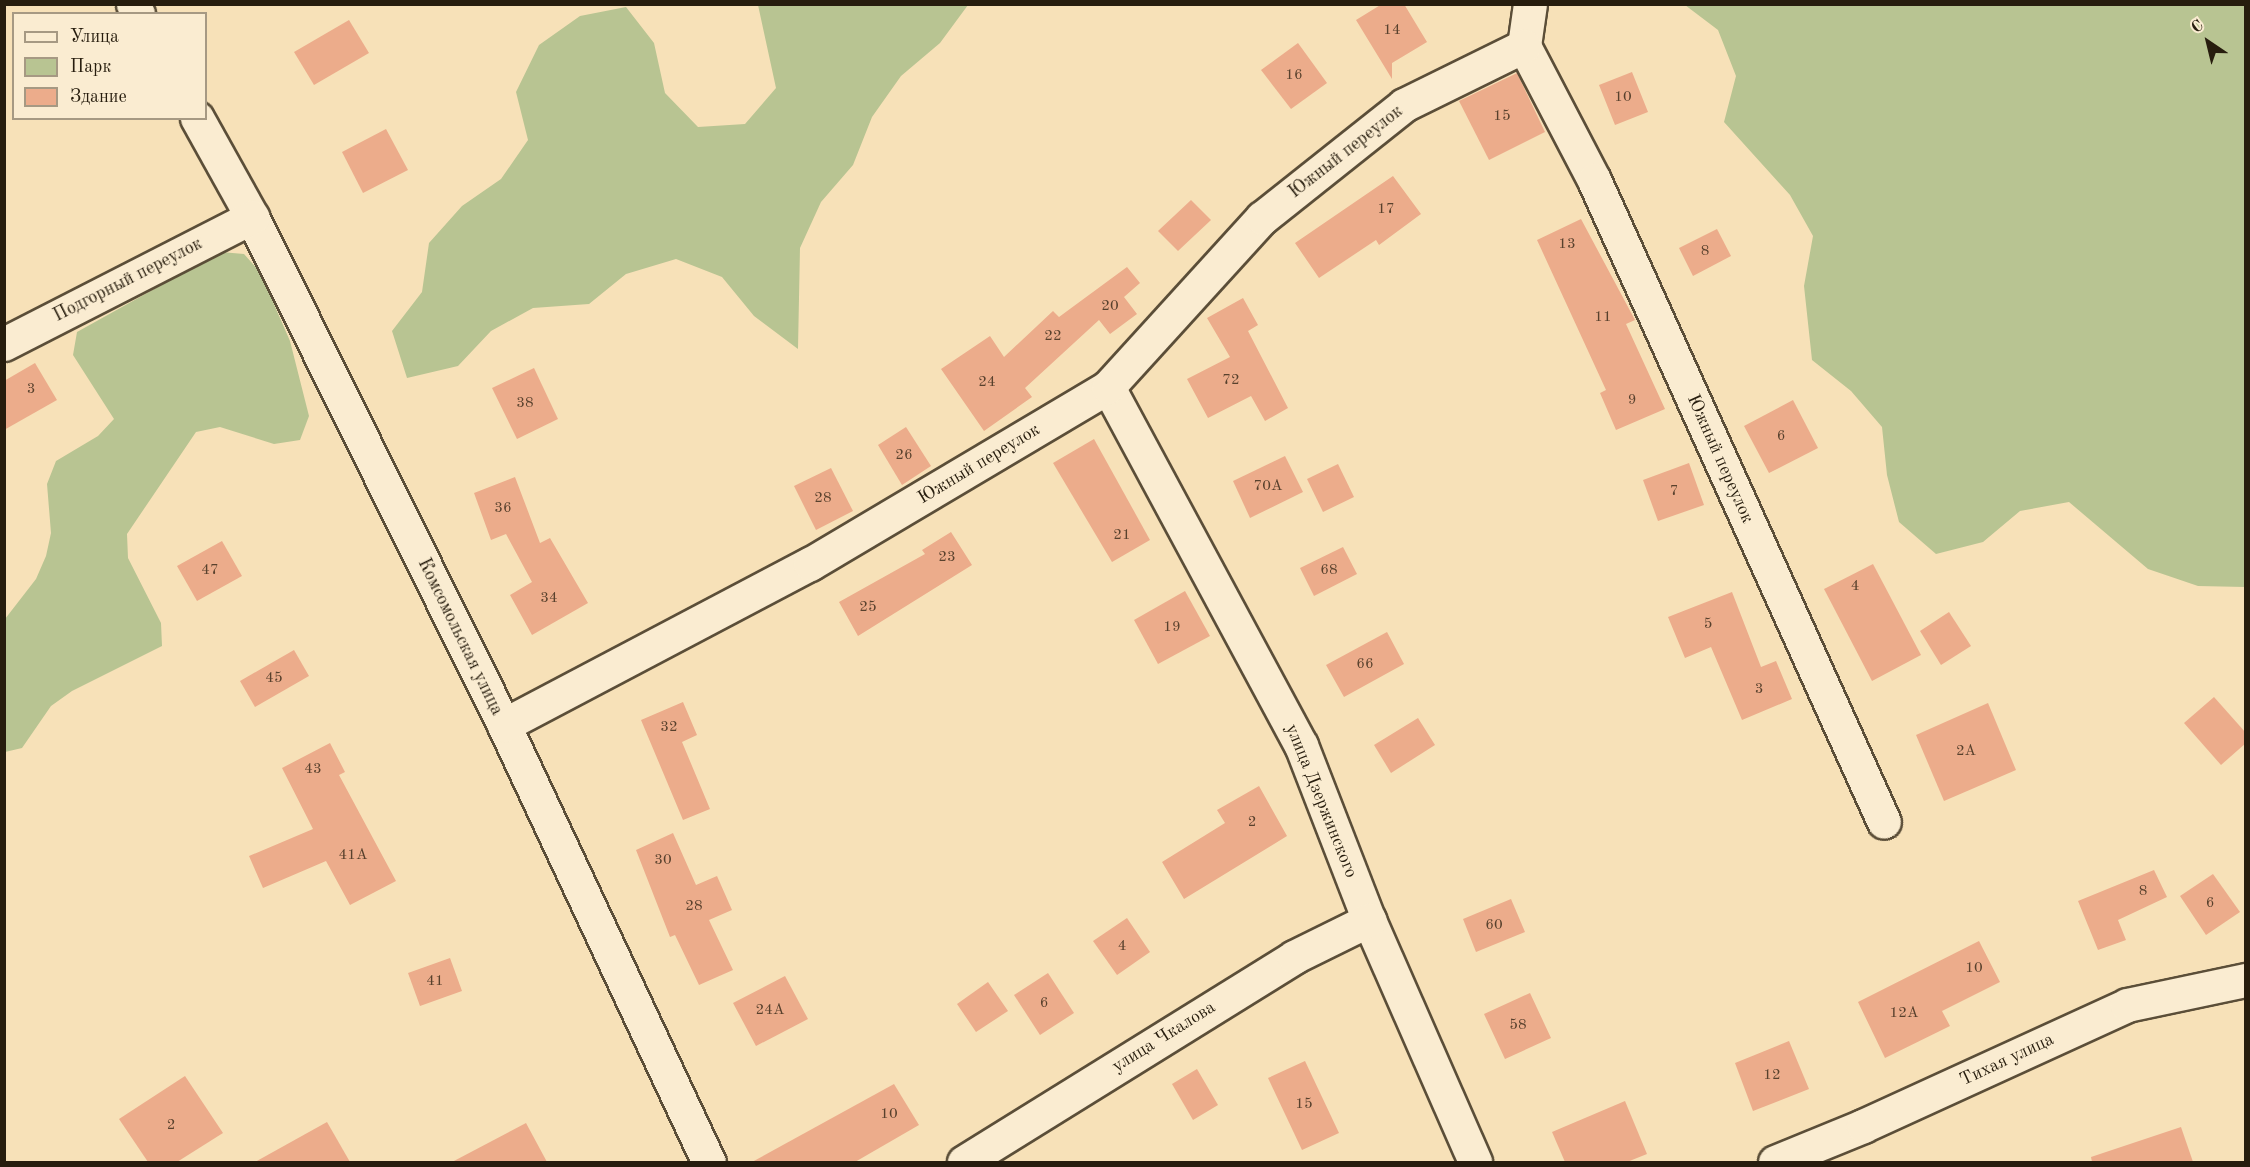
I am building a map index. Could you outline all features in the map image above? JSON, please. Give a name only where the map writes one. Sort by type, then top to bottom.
[{"type":"street","points":[[1524,46],[1530,4]]},
{"type":"street","name":"Южный переулок","points":[[504,725],[810,564],[1108,387],[1262,218],[1404,105],[1524,46],[1594,180],[1884,822]]},
{"type":"street","name":"Комсомольская улица","points":[[198,120],[252,217],[504,725],[709,1162]]},
{"type":"street","name":"Подгорный переулок","points":[[4,344],[252,217]]},
{"type":"street","name":"улица Дзержинского","points":[[1108,387],[1301,745],[1369,920],[1475,1162]]},
{"type":"street","name":"улица Чкалова","points":[[964,1162],[1294,957],[1369,920]]},
{"type":"street","name":"Тихая улица","points":[[1775,1162],[1863,1126],[2127,1005],[2246,980]]},
{"type":"green space","points":[[758,5],[968,5],[940,43],[901,76],[872,117],[853,165],[821,202],[800,248],[798,349],[754,316],[722,277],[676,259],[626,274],[589,304],[533,308],[491,331],[458,366],[407,378],[392,331],[422,292],[429,243],[462,206],[501,179],[528,140],[516,92],[539,45],[580,16],[626,7],[654,43],[665,93],[698,127],[745,124],[776,88]]},
{"type":"green space","points":[[1685,5],[2245,5],[2245,587],[2198,586],[2148,569],[2069,502],[2020,511],[1983,542],[1936,554],[1899,522],[1887,475],[1882,427],[1851,391],[1812,360],[1804,286],[1813,236],[1790,195],[1724,122],[1736,76],[1718,30]]},
{"type":"green space","points":[[221,252],[244,254],[260,272],[290,341],[309,416],[300,440],[274,444],[220,427],[196,432],[127,534],[128,558],[161,623],[162,646],[72,691],[51,706],[22,748],[5,752],[5,619],[36,579],[46,556],[51,533],[47,484],[56,461],[98,436],[114,419],[73,355],[77,332]]},
{"type":"building","points":[[1382,4],[1404,4],[1427,42],[1392,63],[1392,79],[1356,20]]},
{"type":"building","points":[[349,20],[369,53],[314,85],[294,52]]},
{"type":"building","points":[[1298,43],[1327,83],[1291,109],[1261,70]]},
{"type":"building","points":[[1632,72],[1648,112],[1615,125],[1599,85]]},
{"type":"building","points":[[1517,73],[1545,132],[1489,160],[1459,101]]},
{"type":"building","points":[[386,129],[408,170],[363,193],[342,152]]},
{"type":"building","points":[[1393,176],[1421,214],[1379,245],[1376,240],[1319,278],[1295,243]]},
{"type":"building","points":[[1191,200],[1211,220],[1178,251],[1158,231]]},
{"type":"building","points":[[1581,219],[1635,320],[1626,324],[1665,409],[1616,430],[1600,393],[1606,390],[1537,240]]},
{"type":"building","points":[[1717,229],[1731,256],[1693,276],[1679,248]]},
{"type":"building","points":[[1127,267],[1140,283],[1124,297],[1137,314],[1110,334],[1099,320],[1025,388],[1032,397],[984,431],[941,369],[990,336],[1004,357],[1053,311],[1059,317]]},
{"type":"building","points":[[1243,298],[1258,325],[1248,331],[1288,408],[1265,421],[1251,396],[1208,418],[1187,379],[1230,357],[1207,318]]},
{"type":"building","points":[[35,363],[57,400],[4,430],[4,381]]},
{"type":"building","points":[[534,368],[558,419],[517,439],[492,388]]},
{"type":"building","points":[[1793,400],[1818,448],[1769,473],[1744,426]]},
{"type":"building","points":[[906,427],[931,466],[902,485],[878,445]]},
{"type":"building","points":[[1094,439],[1150,540],[1112,562],[1053,463]]},
{"type":"building","points":[[1285,456],[1303,492],[1250,518],[1233,481]]},
{"type":"building","points":[[1689,463],[1704,505],[1658,521],[1643,480]]},
{"type":"building","points":[[1338,464],[1354,497],[1323,512],[1307,479]]},
{"type":"building","points":[[831,468],[853,511],[816,530],[794,486]]},
{"type":"building","points":[[515,477],[540,543],[550,538],[588,603],[532,635],[510,595],[532,582],[506,534],[491,540],[474,493]]},
{"type":"building","points":[[951,532],[972,565],[858,636],[839,602],[925,554],[922,550]]},
{"type":"building","points":[[222,541],[242,576],[197,601],[177,566]]},
{"type":"building","points":[[1343,547],[1357,574],[1314,596],[1300,568]]},
{"type":"building","points":[[1873,564],[1921,655],[1872,681],[1824,589]]},
{"type":"building","points":[[1185,591],[1210,636],[1158,664],[1134,620]]},
{"type":"building","points":[[1732,592],[1761,667],[1776,661],[1792,699],[1742,720],[1711,647],[1685,658],[1668,617]]},
{"type":"building","points":[[1949,612],[1971,646],[1941,665],[1920,631]]},
{"type":"building","points":[[1387,632],[1404,664],[1344,697],[1326,665]]},
{"type":"building","points":[[294,650],[309,676],[255,707],[240,681]]},
{"type":"building","points":[[2214,697],[2246,733],[2246,743],[2221,765],[2184,723]]},
{"type":"building","points":[[683,702],[697,735],[682,742],[710,809],[683,820],[641,720]]},
{"type":"building","points":[[1988,703],[2016,770],[1944,801],[1916,735]]},
{"type":"building","points":[[1418,718],[1435,745],[1391,773],[1374,745]]},
{"type":"building","points":[[330,743],[345,772],[339,775],[396,881],[350,905],[326,861],[263,888],[249,856],[313,829],[282,768]]},
{"type":"building","points":[[1259,786],[1287,836],[1184,899],[1162,862],[1225,823],[1217,810]]},
{"type":"building","points":[[673,833],[696,885],[717,876],[732,910],[709,920],[733,970],[699,985],[675,935],[670,937],[636,850]]},
{"type":"building","points":[[2154,870],[2167,897],[2118,920],[2126,940],[2098,950],[2078,901]]},
{"type":"building","points":[[2213,874],[2240,912],[2206,935],[2180,896]]},
{"type":"building","points":[[1511,899],[1525,932],[1476,952],[1463,919]]},
{"type":"building","points":[[1127,918],[1150,952],[1117,975],[1093,941]]},
{"type":"building","points":[[1979,941],[2000,982],[1942,1011],[1950,1026],[1885,1058],[1858,1002]]},
{"type":"building","points":[[450,958],[462,991],[420,1006],[408,973]]},
{"type":"building","points":[[1048,973],[1074,1013],[1040,1035],[1014,995]]},
{"type":"building","points":[[785,976],[808,1019],[756,1046],[733,1003]]},
{"type":"building","points":[[988,982],[1008,1011],[976,1032],[957,1004]]},
{"type":"building","points":[[1530,993],[1551,1038],[1505,1059],[1484,1014]]},
{"type":"building","points":[[1789,1041],[1809,1089],[1753,1111],[1735,1063]]},
{"type":"building","points":[[1305,1061],[1339,1133],[1302,1150],[1268,1078]]},
{"type":"building","points":[[1197,1069],[1218,1105],[1193,1120],[1172,1084]]},
{"type":"building","points":[[185,1076],[223,1133],[177,1162],[148,1162],[119,1119]]},
{"type":"building","points":[[894,1084],[919,1125],[855,1162],[752,1162]]},
{"type":"building","points":[[1625,1101],[1647,1154],[1627,1162],[1565,1162],[1552,1132]]},
{"type":"building","points":[[327,1122],[350,1162],[255,1162]]},
{"type":"building","points":[[526,1123],[547,1162],[452,1162]]},
{"type":"building","points":[[2181,1127],[2193,1162],[2092,1162],[2091,1157]]}]
